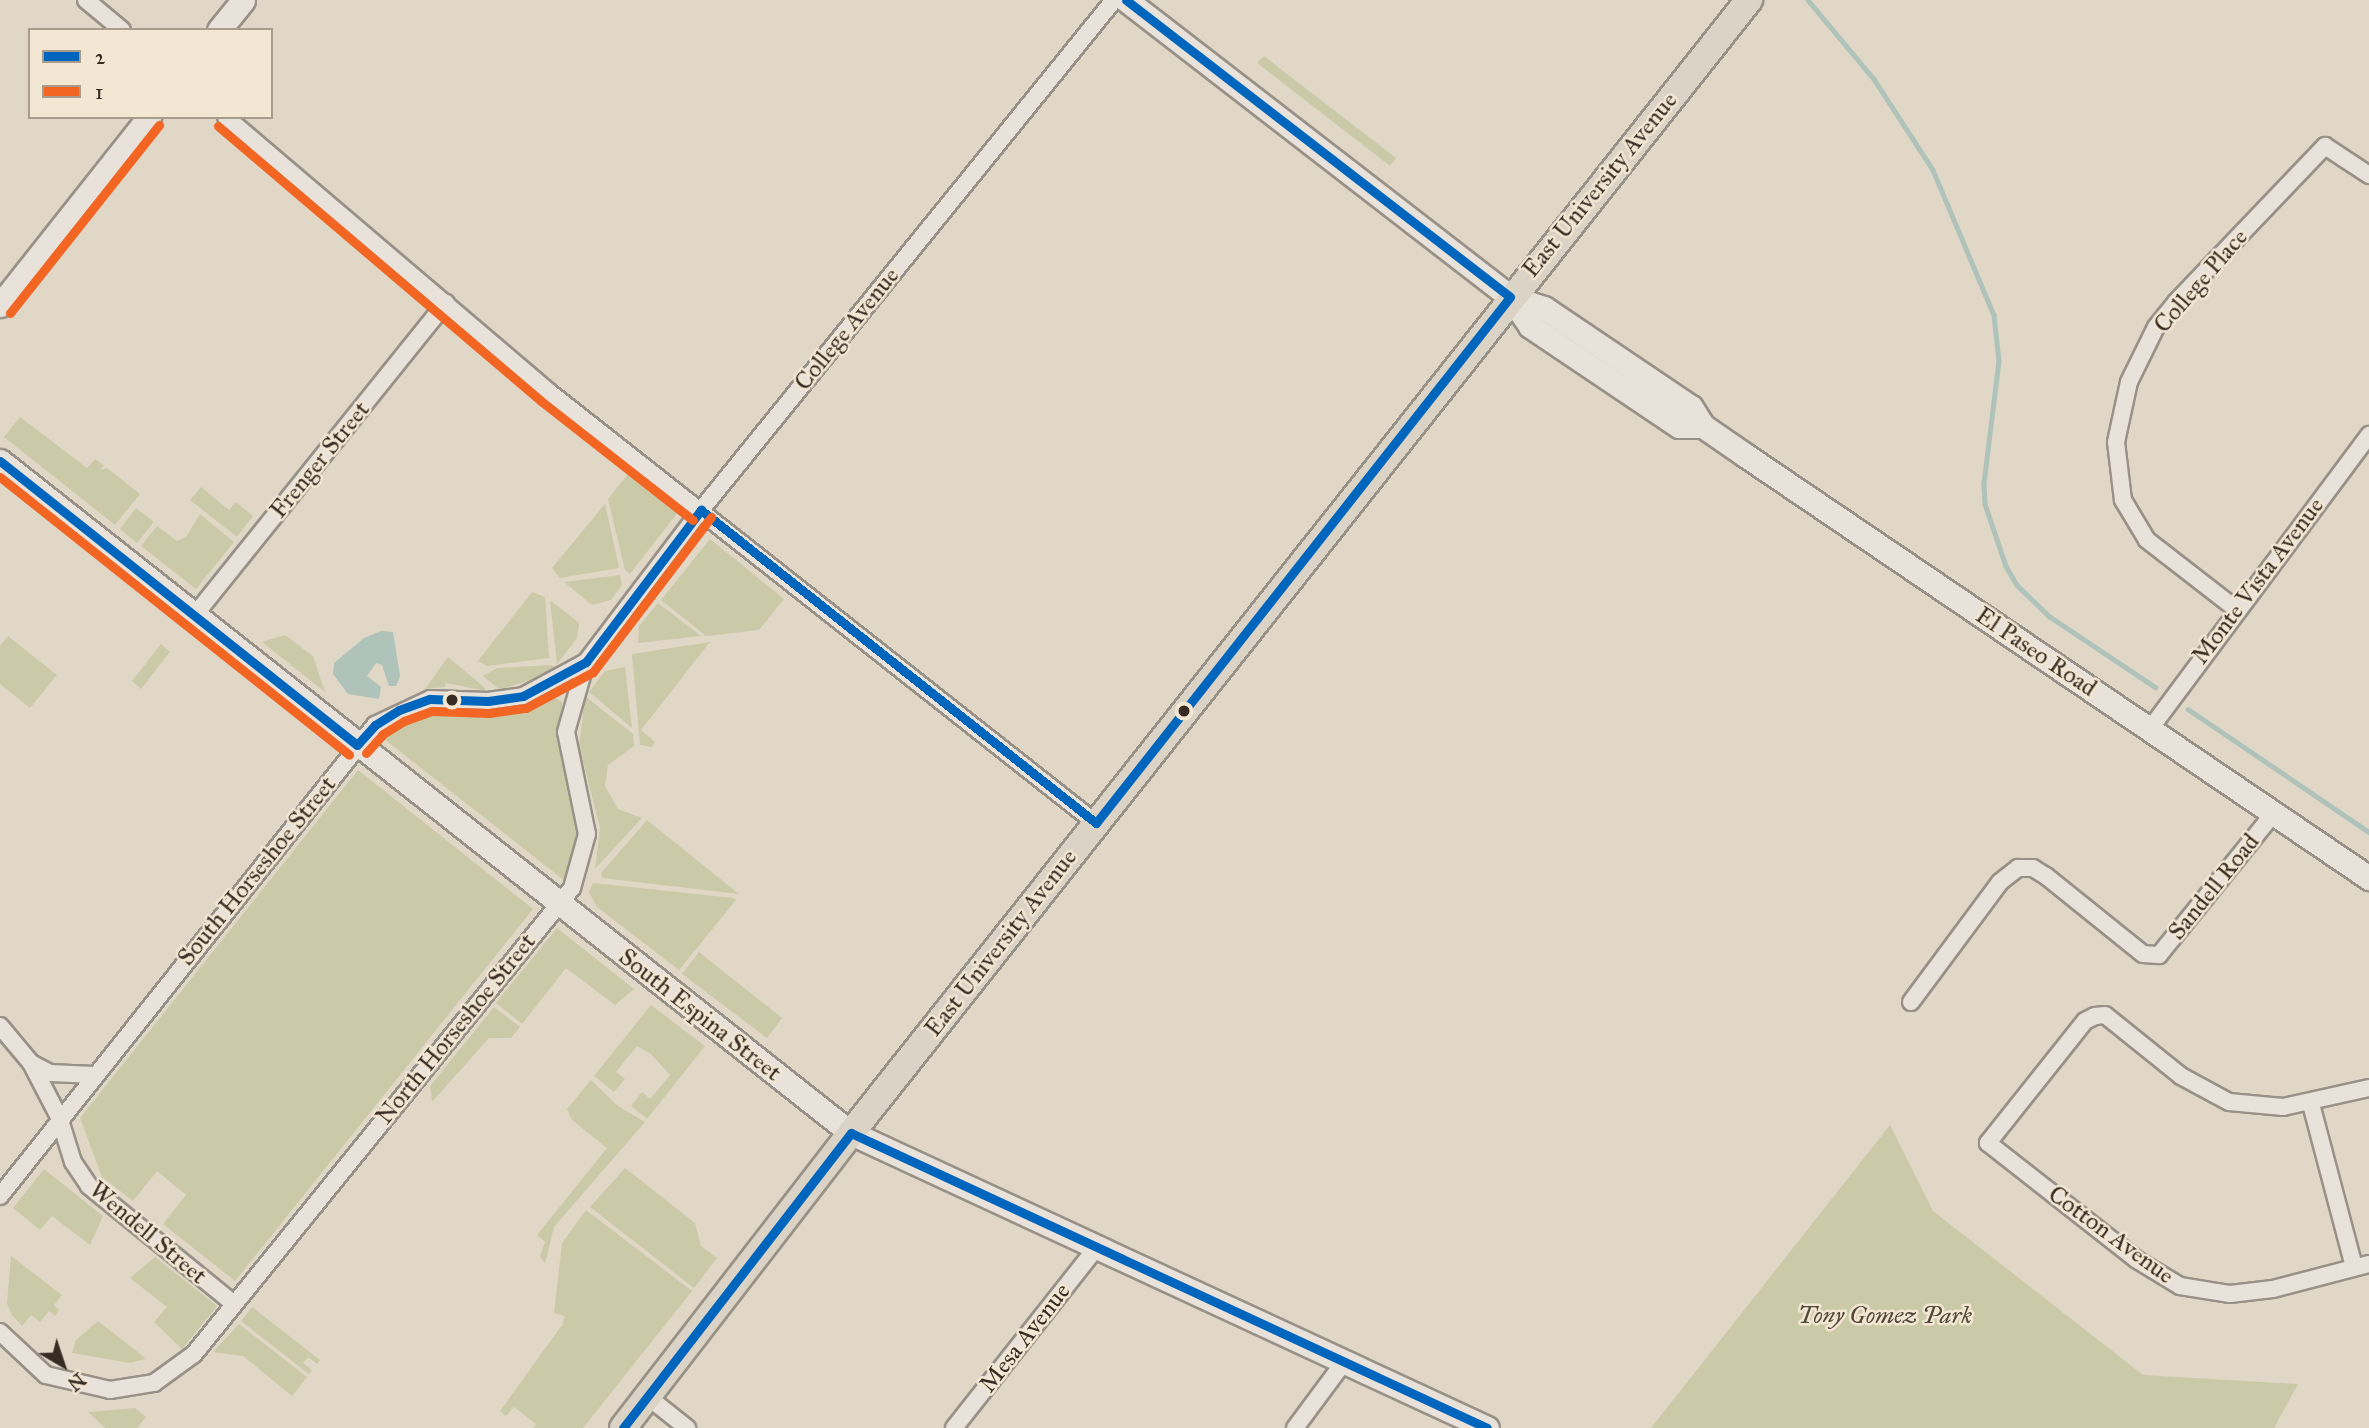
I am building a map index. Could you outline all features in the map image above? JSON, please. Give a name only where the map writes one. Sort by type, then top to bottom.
[{"type":"main road","name":"East University Avenue","points":[[623,1428],[851,1133],[1510,297],[1749,0]]},
{"type":"street","points":[[86,0],[120,28]]},
{"type":"street","points":[[221,28],[243,0]]},
{"type":"street","name":"College Avenue","points":[[586,662],[701,510],[1114,0]]},
{"type":"street","name":"El Paseo Road","points":[[1126,0],[1510,297],[1544,308],[1691,407],[1703,426],[2369,878]]},
{"type":"street","points":[[0,305],[147,119]]},
{"type":"street","points":[[228,119],[549,392],[1097,823]]},
{"type":"street","name":"College Place","points":[[2236,608],[2147,540],[2123,500],[2116,442],[2129,382],[2156,327],[2176,302],[2325,146],[2369,175]]},
{"type":"street","name":"Frenger Street","points":[[194,617],[446,303]]},
{"type":"street","name":"Monte Vista Avenue","points":[[2150,729],[2236,608],[2369,435]]},
{"type":"street","name":"South Espina Street","points":[[0,461],[557,905],[851,1133],[1487,1428]]},
{"type":"street","name":"South Horseshoe Street","points":[[0,1196],[59,1117],[375,725],[409,706],[430,699],[488,701],[523,696],[586,662]]},
{"type":"street","name":"North Horseshoe Street","points":[[0,1332],[46,1375],[110,1390],[154,1383],[173,1374],[194,1354],[572,888],[586,847],[583,809],[571,771],[566,732],[586,662]]},
{"type":"street","name":"Sandell Road","points":[[1910,1002],[2000,882],[2018,868],[2033,868],[2046,876],[2143,954],[2159,955],[2274,813]]},
{"type":"street","name":"Cotton Avenue","points":[[2311,1104],[2259,1107],[2217,1097],[2182,1076],[2105,1016],[2085,1021],[1989,1143],[2137,1260],[2180,1286],[2230,1294],[2273,1289],[2362,1266]]},
{"type":"street","name":"Wendell Street","points":[[0,1026],[31,1063],[59,1117],[68,1152],[89,1186],[233,1303]]},
{"type":"street","points":[[31,1063],[50,1073],[94,1075]]},
{"type":"street","points":[[2362,1266],[2311,1104],[2369,1088]]},
{"type":"street","name":"Mesa Avenue","points":[[954,1428],[1096,1248]]},
{"type":"street","points":[[1294,1428],[1344,1362]]},
{"type":"street","points":[[648,1397],[687,1428]]},
{"type":"green space","points":[[1264,56],[1396,158],[1390,166],[1257,63]]},
{"type":"green space","points":[[20,417],[87,468],[95,459],[104,465],[101,470],[107,468],[140,494],[115,525],[4,437]]},
{"type":"green space","points":[[628,474],[678,512],[630,574],[625,570],[608,499]]},
{"type":"green space","points":[[201,487],[229,510],[236,502],[253,516],[237,537],[190,500]]},
{"type":"green space","points":[[605,504],[619,568],[560,578],[552,568]]},
{"type":"green space","points":[[136,508],[154,522],[137,543],[120,529]]},
{"type":"green space","points":[[200,514],[234,542],[196,589],[141,546],[157,526],[177,541],[186,537]]},
{"type":"green space","points":[[710,539],[784,599],[759,630],[706,636],[661,600]]},
{"type":"green space","points":[[620,575],[622,585],[611,600],[592,605],[564,582]]},
{"type":"green space","points":[[532,592],[545,597],[549,658],[487,666],[478,661]]},
{"type":"green space","points":[[550,600],[579,623],[577,638],[557,664]]},
{"type":"green space","points":[[658,603],[701,636],[638,643],[639,626]]},
{"type":"green space","points":[[285,635],[313,656],[325,692],[262,642]]},
{"type":"green space","points":[[8,636],[57,675],[30,708],[0,684],[0,646]]},
{"type":"green space","points":[[710,642],[641,730],[655,742],[652,747],[640,745],[632,654]]},
{"type":"green space","points":[[161,644],[170,652],[141,689],[132,681]]},
{"type":"green space","points":[[448,657],[486,691],[446,683],[445,687],[425,689]]},
{"type":"green space","points":[[555,667],[545,675],[500,690],[483,676],[497,668]]},
{"type":"green space","points":[[625,667],[632,728],[589,692],[605,671]]},
{"type":"green space","points":[[547,693],[562,702],[561,760],[580,826],[573,865],[565,881],[379,735],[400,717],[436,705],[497,709]]},
{"type":"green space","points":[[585,696],[633,734],[634,746],[608,765],[605,786],[618,809],[642,818],[595,869],[600,828],[579,746]]},
{"type":"green space","points":[[358,770],[533,909],[235,1281],[163,1224],[186,1195],[157,1171],[133,1201],[102,1177],[80,1118]]},
{"type":"green space","points":[[647,820],[739,894],[602,878],[601,873]]},
{"type":"green space","points":[[593,883],[736,900],[679,970],[597,907],[589,892]]},
{"type":"green space","points":[[557,928],[634,989],[615,1005],[566,968],[522,1024],[496,1003]]},
{"type":"green space","points":[[699,952],[782,1018],[767,1038],[682,974]]},
{"type":"green space","points":[[651,1005],[705,1046],[647,1119],[631,1106],[642,1092],[650,1099],[670,1075],[651,1054],[637,1046],[616,1072],[625,1079],[614,1092],[594,1076]]},
{"type":"green space","points":[[494,1007],[520,1027],[511,1038],[489,1038],[432,1102],[430,1086]]},
{"type":"green space","points":[[591,1080],[618,1106],[645,1122],[554,1227],[545,1264],[540,1256],[545,1242],[537,1235],[607,1148],[572,1120],[567,1109]]},
{"type":"green space","name":"Tony Gomez Park","points":[[1890,1125],[1933,1211],[2143,1375],[2298,1384],[2274,1428],[1651,1428]]},
{"type":"green space","points":[[625,1168],[695,1223],[701,1246],[717,1258],[694,1288],[590,1207]]},
{"type":"green space","points":[[44,1169],[103,1216],[90,1245],[52,1216],[40,1230],[13,1208]]},
{"type":"green space","points":[[586,1210],[692,1291],[583,1428],[533,1428],[536,1424],[514,1407],[506,1416],[500,1411],[562,1325],[565,1316],[554,1313],[562,1243]]},
{"type":"green space","points":[[11,1256],[62,1295],[54,1305],[59,1310],[55,1316],[49,1311],[40,1322],[31,1315],[22,1326],[12,1315],[7,1304]]},
{"type":"green space","points":[[155,1257],[217,1306],[182,1349],[154,1322],[167,1307],[130,1278]]},
{"type":"green space","points":[[252,1307],[320,1360],[317,1364],[308,1357],[303,1363],[312,1370],[309,1374],[241,1321]]},
{"type":"green space","points":[[98,1321],[145,1359],[130,1363],[72,1353],[76,1340]]},
{"type":"green space","points":[[239,1324],[307,1377],[292,1396],[243,1356],[213,1352]]},
{"type":"green space","points":[[135,1408],[146,1417],[137,1428],[105,1428],[88,1412]]},
{"type":"shaded area","points":[[381,631],[393,632],[400,676],[396,686],[389,686],[382,665],[376,663],[367,676],[381,687],[379,699],[348,694],[333,674],[334,663],[364,638]]},
{"type":"waterway","points":[[1808,0],[1874,79],[1933,170],[1994,315],[1999,361],[1984,484],[1985,504],[2006,566],[2017,585],[2049,616],[2155,687]]},
{"type":"waterway","points":[[2188,709],[2369,832]]},
{"type":"transit line","name":"2","points":[[1126,0],[1510,297]]},
{"type":"transit line","name":"1","points":[[10,313],[159,125]]},
{"type":"transit line","name":"1","points":[[218,126],[541,401],[693,520]]},
{"type":"transit line","name":"2","points":[[1096,823],[1510,297]]},
{"type":"transit line","name":"2","points":[[0,461],[357,745]]},
{"type":"transit line","name":"1","points":[[0,477],[349,755]]},
{"type":"transit line","name":"2","points":[[701,510],[1096,823]]},
{"type":"transit line","name":"2","points":[[357,745],[375,725],[399,710],[430,699],[488,701],[523,696],[586,662],[701,510]]},
{"type":"transit line","name":"1","points":[[366,753],[383,734],[404,721],[432,711],[489,713],[526,708],[593,672],[711,517]]},
{"type":"transit line","name":"2","points":[[851,1133],[1487,1428]]},
{"type":"transit line","name":"2","points":[[623,1428],[851,1133]]}]
